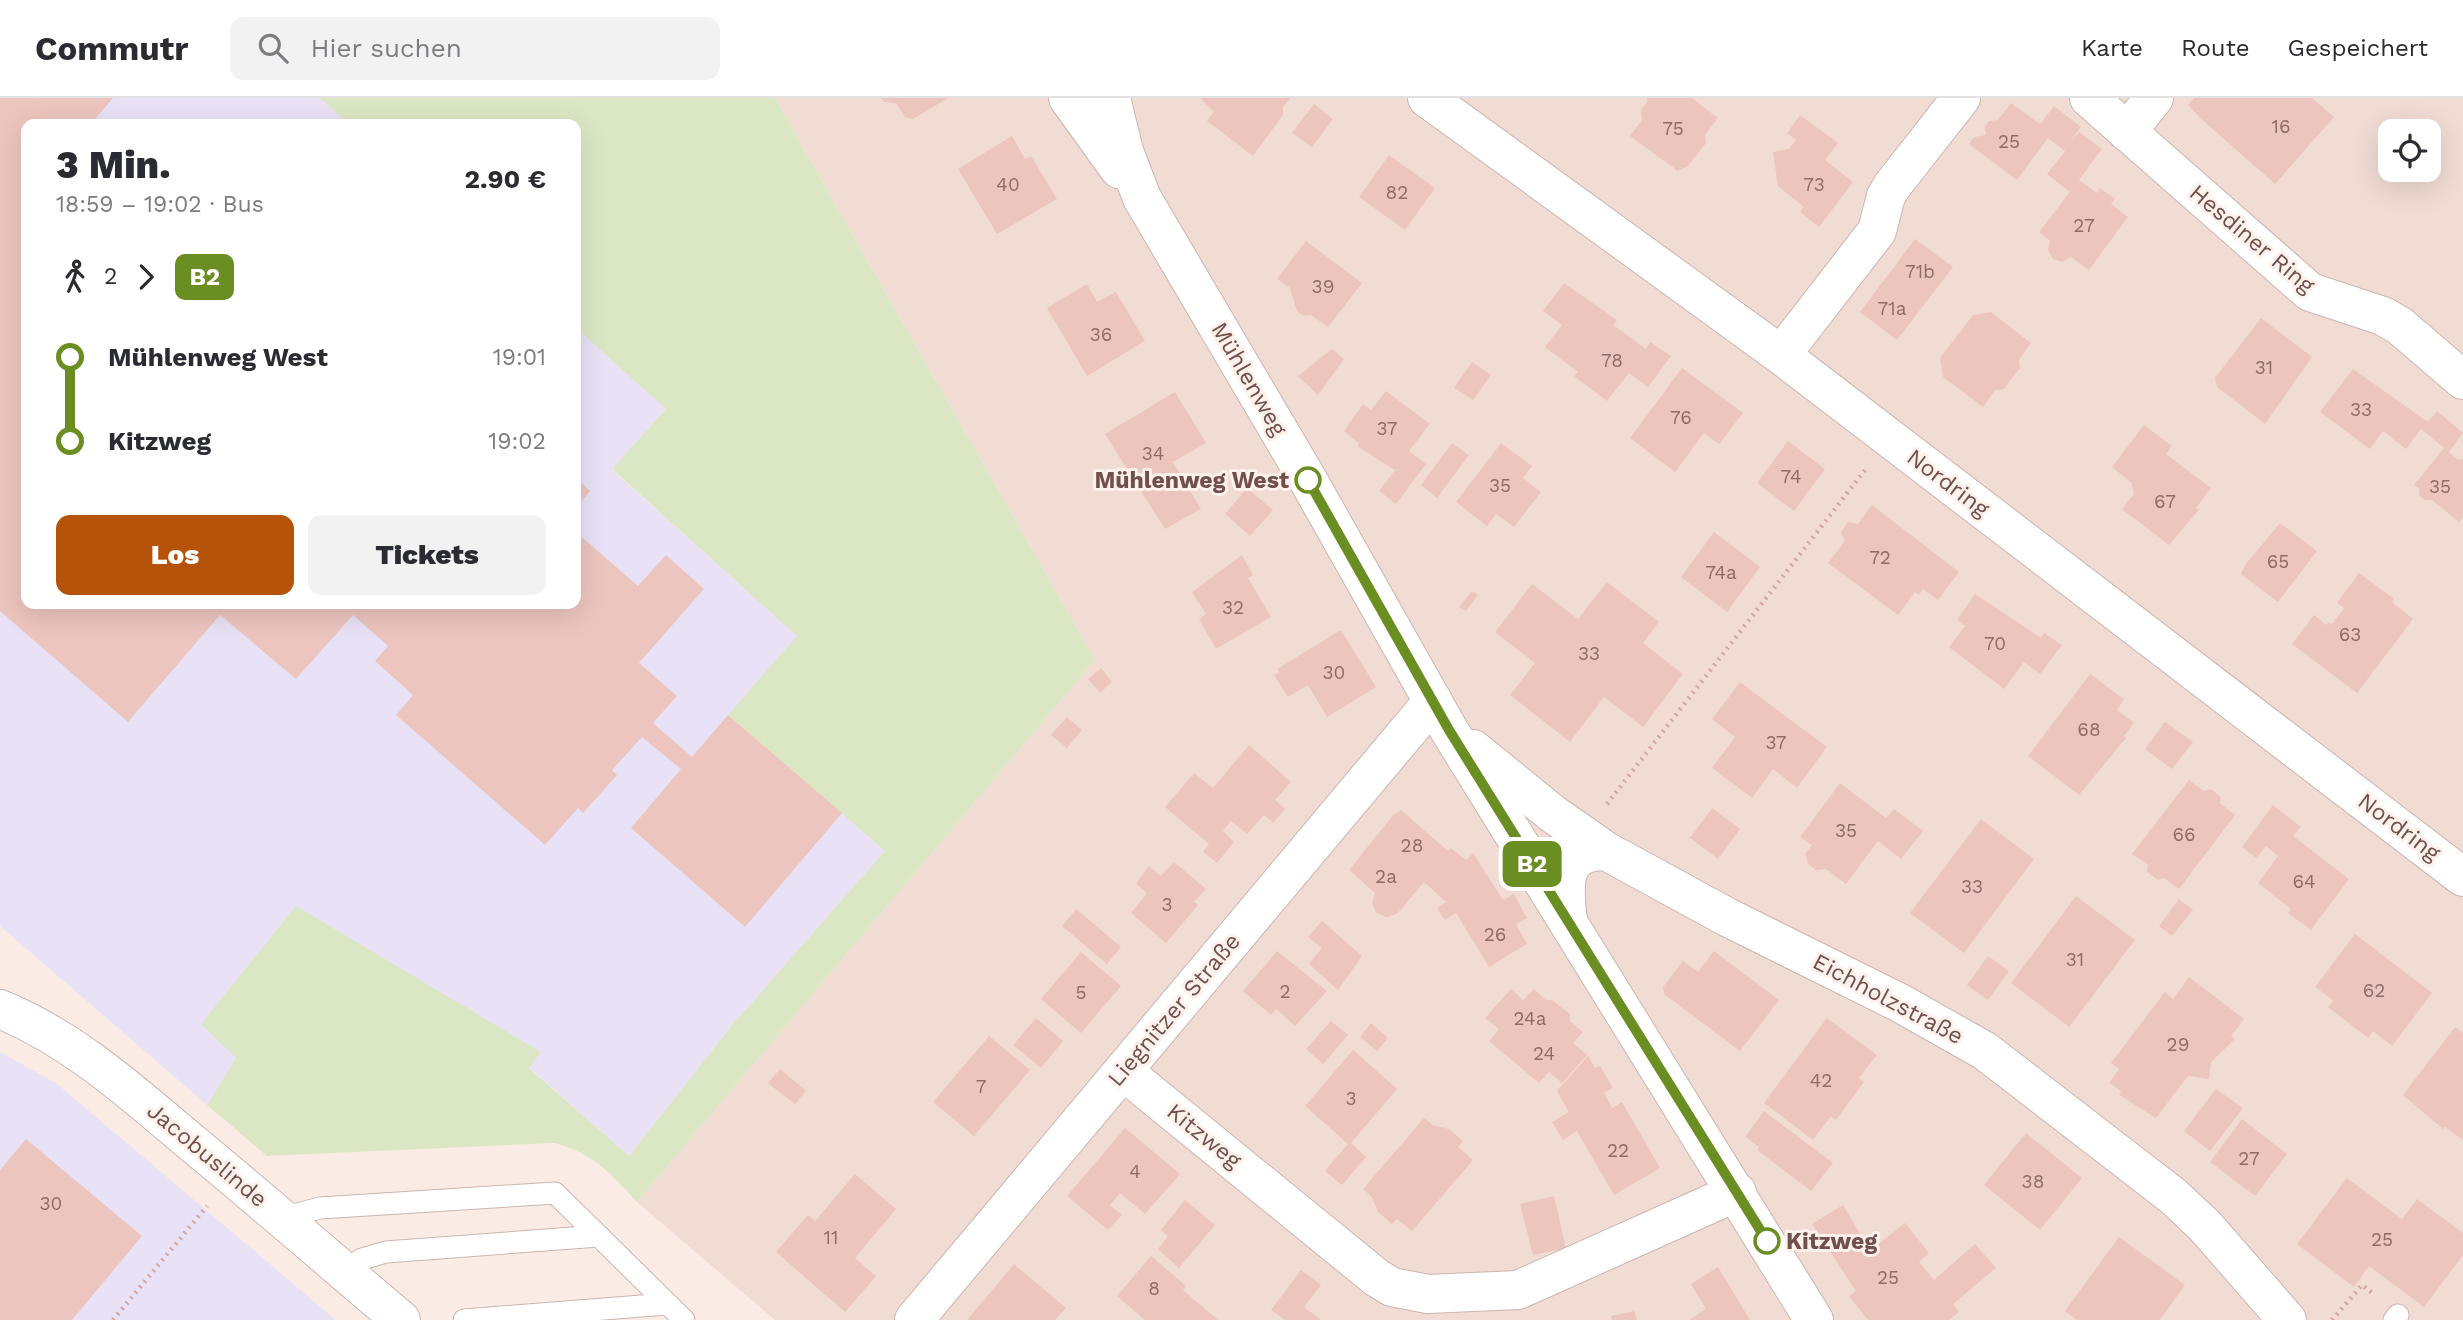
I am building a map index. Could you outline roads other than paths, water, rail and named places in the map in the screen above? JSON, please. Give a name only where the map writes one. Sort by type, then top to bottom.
[{"type":"street","name":"Mühlenweg","points":[[1068,98],[1105,152],[1142,198],[1308,480],[1441,715],[1814,1320]]},
{"type":"street","name":"Mühlenweg","points":[[1111,98],[1124,151],[1142,198]]},
{"type":"street","name":"Nordring","points":[[1427,98],[1781,355],[2463,877]]},
{"type":"street","points":[[1781,355],[1877,231],[1886,196],[1892,186],[1961,98]]},
{"type":"street","name":"Hesdiner Ring","points":[[2089,98],[2311,292],[2383,316],[2400,326],[2463,380]]},
{"type":"street","points":[[2127,132],[2154,98]]},
{"type":"street","name":"Eichholzstraße","points":[[1441,715],[1594,844],[1727,917],[1900,1003],[1985,1051],[2173,1196],[2214,1236],[2287,1320]]},
{"type":"street","name":"Liegnitzer Straße","points":[[914,1320],[1123,1071],[1441,715]]},
{"type":"street","name":"Mühlenweg","points":[[1568,921],[1565,895],[1569,868],[1594,844]]},
{"type":"street","name":"Jacobuslinde","points":[[0,1009],[32,1022],[64,1041],[115,1079],[401,1320]]},
{"type":"street","name":"Kitzweg","points":[[1123,1071],[1357,1263],[1377,1278],[1409,1292],[1456,1295],[1518,1290],[1737,1192]]},
{"type":"lane","points":[[282,1218],[320,1208],[555,1193],[684,1320]]},
{"type":"lane","points":[[343,1271],[362,1259],[386,1252],[599,1236]]},
{"type":"lane","points":[[464,1320],[667,1304]]},
{"type":"place","name":"Mühlenweg West","points":[[1308,480]]},
{"type":"place","name":"Kitzweg","points":[[1767,1241]]}]
